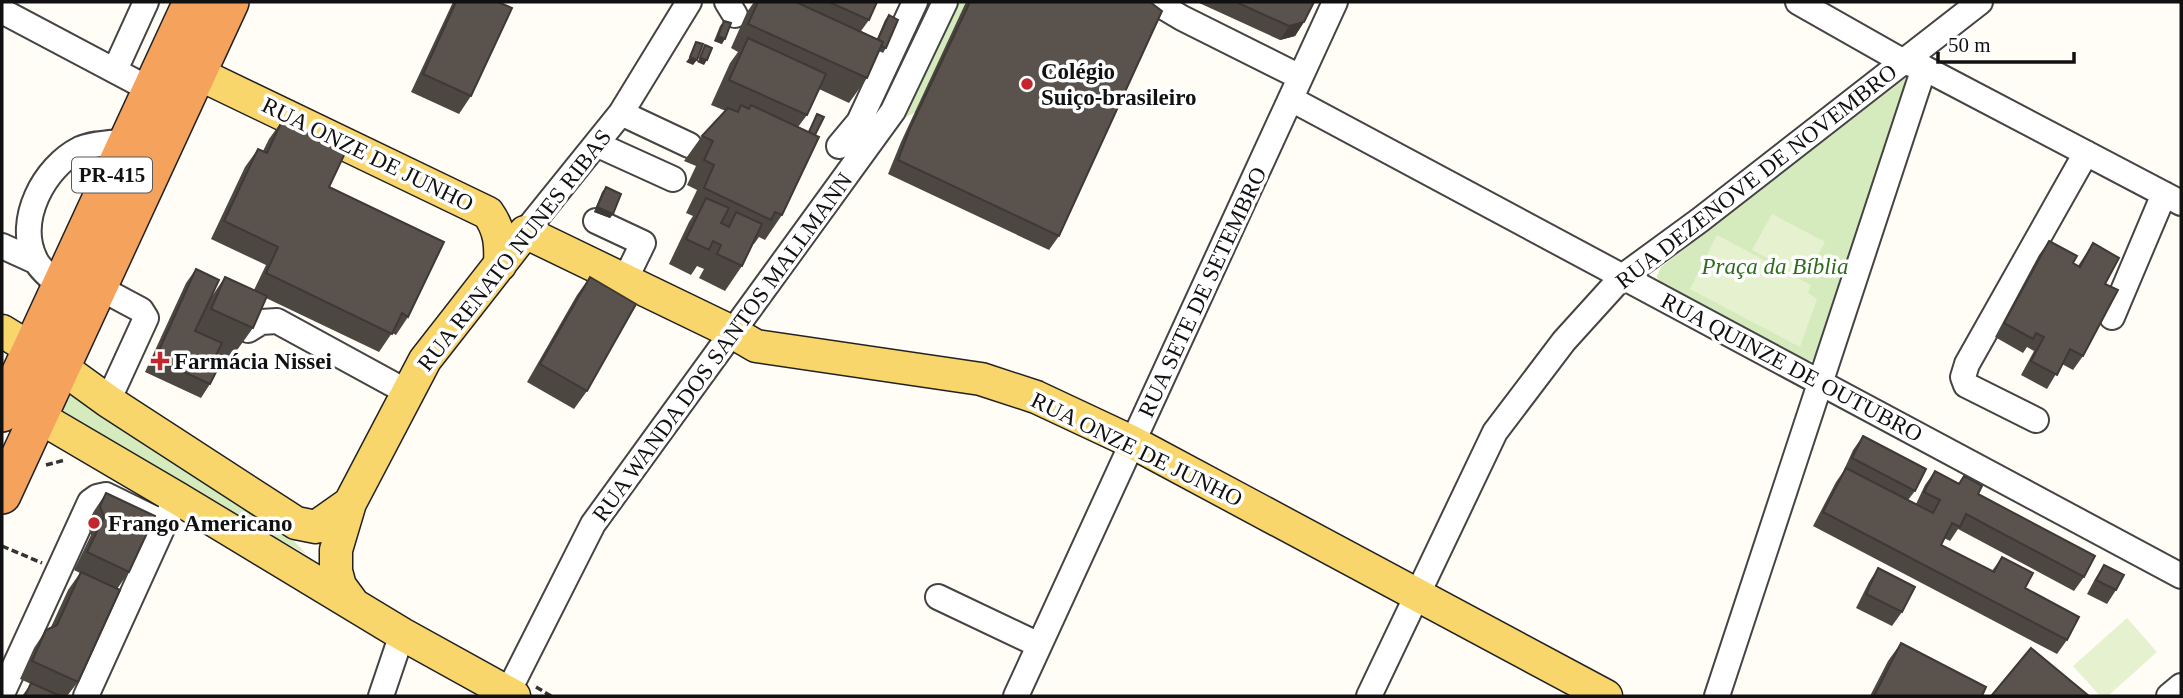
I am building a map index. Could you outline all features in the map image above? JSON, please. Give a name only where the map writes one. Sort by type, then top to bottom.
[{"type":"highway","name":"PR-415","points":[[2,495],[12,406],[32,349],[192,2]]},
{"type":"highway","name":"PR-415","points":[[32,349],[98,287],[230,2]]},
{"type":"main road","name":"RUA ONZE DE JUNHO","points":[[197,73],[488,213],[497,226],[501,243],[500,265]]},
{"type":"main road","name":"RUA ONZE DE JUNHO","points":[[525,232],[756,346],[981,379],[1036,397],[1132,442],[1606,696]]},
{"type":"main road","name":"RUA RENATO NUNES RIBAS","points":[[354,605],[340,586],[336,571],[336,550],[350,503],[425,360],[525,232]]},
{"type":"main road","points":[[32,349],[296,523],[316,527],[350,503]]},
{"type":"main road","points":[[12,406],[171,511],[514,691]]},
{"type":"street","name":"RUA RENATO NUNES RIBAS","points":[[525,232],[621,113],[689,2]]},
{"type":"street","points":[[839,146],[859,122],[915,2]]},
{"type":"street","name":"RUA WANDA DOS SANTOS MALLMANN","points":[[514,691],[593,523],[893,111],[945,2]]},
{"type":"street","name":"RUA QUINZE DE OUTUBRO","points":[[1155,2],[1296,88],[1622,277],[2181,576]]},
{"type":"street","name":"RUA SETE DE SETEMBRO","points":[[1016,696],[1335,2]]},
{"type":"street","points":[[1798,2],[2172,199],[2112,317]]},
{"type":"street","name":"RUA DEZENOVE DE NOVEMBRO","points":[[1369,696],[1495,432],[1564,341],[1622,277],[1913,64],[1980,2]]},
{"type":"street","points":[[2,11],[151,90]]},
{"type":"street","points":[[115,70],[141,11],[176,38]]},
{"type":"street","points":[[1717,696],[1821,382],[1913,64]]},
{"type":"street","points":[[621,113],[689,145]]},
{"type":"street","points":[[880,129],[914,124]]},
{"type":"street","points":[[35,261],[29,237],[31,211],[43,185],[60,163],[82,148],[128,141]]},
{"type":"street","points":[[596,144],[673,179]]},
{"type":"street","points":[[2036,420],[1966,385],[1963,377],[1966,364],[2086,153]]},
{"type":"street","points":[[596,221],[643,243],[625,280]]},
{"type":"street","points":[[2,246],[35,261],[60,287]]},
{"type":"street","points":[[98,287],[141,310],[146,317],[108,401]]},
{"type":"street","points":[[248,330],[261,322],[277,320],[407,392]]},
{"type":"street","points":[[2,694],[90,502],[106,495],[171,511],[91,694]]},
{"type":"street","points":[[938,597],[1039,645]]},
{"type":"street","points":[[387,694],[402,634]]},
{"type":"street","points":[[2,643],[27,639]]},
{"type":"street","points":[[2169,696],[2181,686]]},
{"type":"path","points":[[2,546],[58,570]]},
{"type":"path","points":[[514,691],[534,687],[551,696]]},
{"type":"green space","points":[[957,2],[964,2],[971,18],[932,104],[902,119]]},
{"type":"green space","name":"Praça da Bíblia","points":[[1910,78],[1816,361],[1802,360],[1660,285],[1657,276],[1661,267],[1904,79]]},
{"type":"green space","points":[[1772,214],[1825,242],[1805,278],[1752,250]]},
{"type":"green space","points":[[1717,235],[1811,285],[1808,293],[1817,299],[1800,347],[1690,289]]},
{"type":"green space","points":[[71,385],[262,507],[306,554],[55,415]]},
{"type":"green space","points":[[2127,618],[2157,652],[2108,696],[2100,696],[2073,666]]},
{"type":"building","points":[[456,2],[498,2],[512,8],[471,96],[423,74]]},
{"type":"building","points":[[758,2],[796,2],[883,42],[867,78],[748,24]]},
{"type":"building","points":[[829,2],[877,2],[869,20]]},
{"type":"building","name":"Colégio Suiço-brasileiro","points":[[970,2],[1150,2],[1162,11],[1059,236],[898,160],[910,128]]},
{"type":"building","points":[[1236,2],[1314,2],[1304,22],[1289,26]]},
{"type":"building","points":[[889,15],[898,20],[886,48],[881,46],[883,42],[878,39]]},
{"type":"building","points":[[724,21],[731,23],[725,39],[718,36]]},
{"type":"building","points":[[748,38],[826,74],[807,115],[729,80]]},
{"type":"building","points":[[696,42],[703,44],[697,60],[690,57]]},
{"type":"building","points":[[705,45],[712,48],[707,60],[700,58]]},
{"type":"building","points":[[741,105],[749,109],[751,105],[819,137],[782,215],[775,212],[771,220],[704,188],[714,165],[704,160],[713,141],[702,136],[728,108],[738,112]]},
{"type":"building","points":[[817,114],[824,117],[815,135],[809,132]]},
{"type":"building","points":[[282,121],[346,151],[329,187],[444,242],[408,317],[402,313],[392,334],[266,273],[278,247],[224,221],[258,149],[267,153]]},
{"type":"building","points":[[606,187],[621,194],[613,214],[597,207]]},
{"type":"building","points":[[706,198],[729,208],[721,223],[729,227],[736,212],[762,224],[742,266],[717,254],[721,245],[713,241],[709,250],[686,239]]},
{"type":"building","points":[[2049,241],[2077,256],[2073,263],[2080,267],[2093,243],[2119,258],[2105,284],[2118,290],[2083,356],[2070,349],[2057,375],[2031,361],[2044,337],[2036,333],[2033,339],[2004,323]]},
{"type":"building","points":[[196,269],[219,280],[195,331],[222,343],[216,355],[223,358],[210,384],[155,359]]},
{"type":"building","points":[[225,277],[267,296],[253,328],[211,309]]},
{"type":"building","points":[[590,277],[636,304],[587,391],[540,364]]},
{"type":"building","points":[[1863,436],[1926,469],[1915,491],[1852,458]]},
{"type":"building","points":[[1846,468],[1933,513],[1940,500],[1924,492],[1935,471],[1959,484],[1964,476],[1982,486],[1978,494],[2095,556],[2084,577],[1966,514],[1960,527],[1952,523],[1941,545],[1994,572],[2002,557],[2033,573],[2025,588],[2079,617],[2067,640],[1823,512]]},
{"type":"building","points":[[106,493],[155,516],[129,572],[87,552],[104,517],[100,506]]},
{"type":"building","points":[[2104,565],[2124,575],[2116,590],[2096,580]]},
{"type":"building","points":[[1878,568],[1915,587],[1902,612],[1866,594]]},
{"type":"building","points":[[81,572],[120,590],[78,682],[32,661],[46,630],[57,625]]},
{"type":"building","points":[[1901,643],[1986,687],[1982,696],[1874,696]]},
{"type":"building","points":[[2031,648],[2089,696],[1993,696]]},
{"type":"building","points":[[31,683],[60,696],[25,696]]},
{"type":"place","name":"Colégio Suiço-brasileiro","points":[[1027,84]]},
{"type":"place","name":"Farmácia Nissei","points":[[160,361]]},
{"type":"place","name":"Frango Americano","points":[[94,523]]}]
